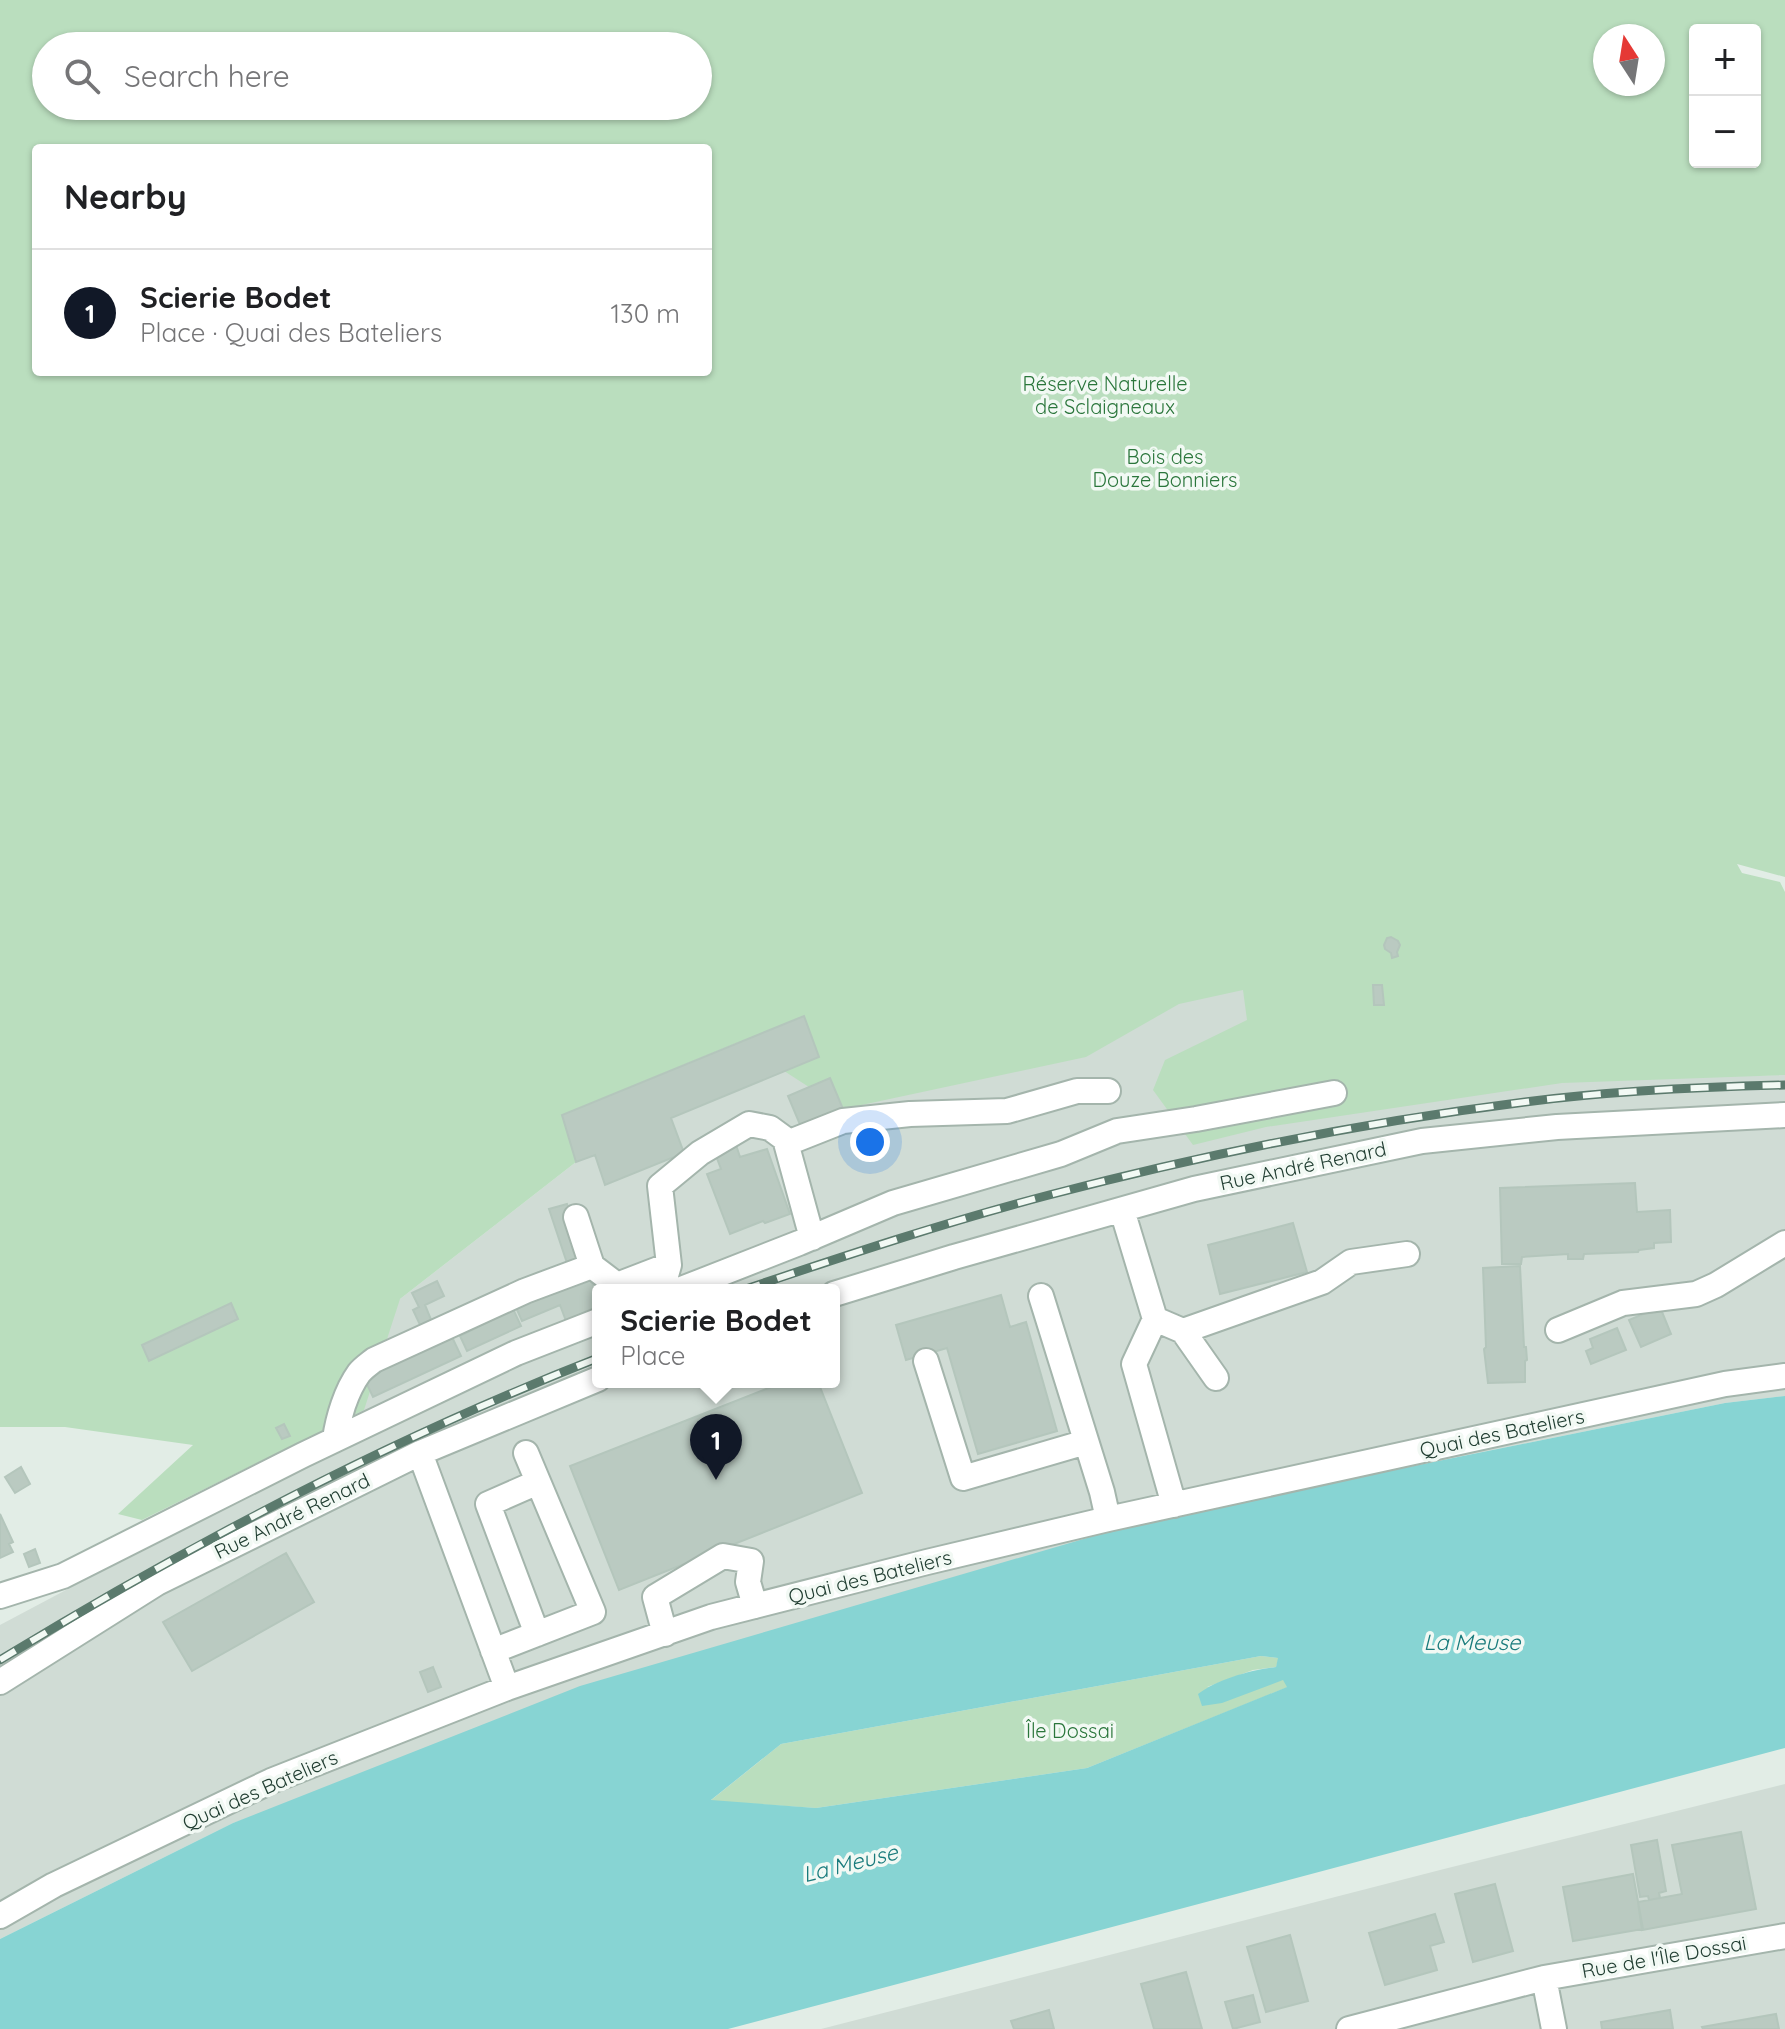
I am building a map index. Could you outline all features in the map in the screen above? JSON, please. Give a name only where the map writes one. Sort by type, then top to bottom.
[{"type":"street","points":[[795,1140],[843,1121],[910,1114],[1007,1111],[1077,1091],[1108,1091]]},
{"type":"street","points":[[694,1284],[893,1203],[1061,1154],[1117,1131],[1334,1093]]},
{"type":"street","name":"Rue André Renard","points":[[840,1292],[1194,1189],[1422,1141],[1557,1127],[1785,1115]]},
{"type":"street","points":[[663,1284],[669,1265],[660,1186],[700,1153],[749,1124],[770,1128],[785,1139],[812,1238]]},
{"type":"street","points":[[1122,1210],[1155,1319],[1134,1364],[1174,1505]]},
{"type":"street","points":[[576,1217],[592,1266],[613,1284]]},
{"type":"street","points":[[1558,1330],[1623,1303],[1696,1294],[1785,1243]]},
{"type":"street","points":[[1183,1331],[1322,1282],[1351,1262],[1407,1254]]},
{"type":"street","points":[[627,1284],[669,1265]]},
{"type":"street","points":[[335,1439],[348,1394],[360,1371],[374,1360],[525,1291],[592,1266]]},
{"type":"street","points":[[1041,1296],[1108,1519]]},
{"type":"street","points":[[1155,1319],[1183,1331],[1216,1378]]},
{"type":"street","points":[[0,1596],[63,1576],[335,1439],[516,1353],[592,1323]]},
{"type":"street","points":[[926,1361],[963,1478],[1086,1442]]},
{"type":"street","name":"Quai des Bateliers","points":[[0,1916],[54,1885],[271,1781],[507,1688],[711,1617],[1108,1519],[1725,1384],[1785,1376]]},
{"type":"street","name":"Rue André Renard","points":[[0,1682],[157,1583],[420,1453],[592,1381]]},
{"type":"street","points":[[420,1453],[507,1688]]},
{"type":"street","points":[[493,1651],[593,1612],[526,1453]]},
{"type":"street","points":[[537,1634],[488,1504],[538,1482]]},
{"type":"street","points":[[665,1634],[655,1597],[723,1556],[751,1561],[748,1582],[755,1606]]},
{"type":"street","name":"Rue de l'Île Dossai","points":[[1349,2029],[1544,1978],[1785,1936]]},
{"type":"street","points":[[1544,1978],[1554,2029]]},
{"type":"shaded area","points":[[1194,926],[1741,1076],[1785,1075],[1785,1396],[1725,1403],[1152,1519],[233,1823],[0,1939],[0,1625],[277,1478],[225,1380],[400,1299],[576,1162],[562,1115],[803,1017]]},
{"type":"shaded area","points":[[1785,1784],[1785,2029],[821,2029],[1444,1869]]},
{"type":"green space","name":"Bois des Douze Bonniers","points":[[0,0],[1785,0],[1785,877],[1737,864],[1742,873],[1780,882],[1785,892],[1785,1075],[1562,1083],[1266,1127],[1193,1145],[1153,1090],[1165,1060],[1247,1020],[1243,990],[1179,1004],[1086,1057],[843,1109],[739,1042],[562,1115],[576,1162],[400,1299],[364,1410],[142,1520],[118,1514],[193,1445],[65,1427],[0,1427]]},
{"type":"green space","name":"Île Dossai","points":[[1261,1656],[1279,1658],[1276,1667],[1253,1670],[1207,1687],[1283,1679],[1288,1687],[1087,1768],[816,1808],[710,1801],[781,1744]]},
{"type":"water","name":"La Meuse","points":[[1785,1396],[1785,1748],[728,2029],[0,2029],[0,1939],[233,1823],[580,1686],[1152,1519],[1725,1403]],"holes":[[[1261,1656],[1278,1658],[1276,1667],[1235,1676],[1198,1694],[1202,1706],[1222,1703],[1283,1680],[1287,1687],[1087,1768],[816,1808],[711,1800],[781,1744]]]},
{"type":"building","points":[[1391,937],[1400,945],[1398,956],[1392,958],[1384,945]]},
{"type":"building","points":[[1373,985],[1382,985],[1384,1005],[1374,1005]]},
{"type":"building","points":[[804,1016],[819,1057],[671,1118],[684,1153],[605,1185],[595,1155],[576,1162],[562,1115]]},
{"type":"building","points":[[830,1078],[843,1109],[801,1127],[788,1096]]},
{"type":"building","points":[[736,1145],[740,1157],[767,1149],[790,1214],[730,1234],[707,1174],[721,1169],[715,1153]]},
{"type":"building","points":[[1635,1183],[1637,1212],[1670,1210],[1671,1242],[1654,1243],[1654,1248],[1638,1252],[1584,1254],[1583,1259],[1568,1259],[1568,1254],[1522,1257],[1521,1264],[1502,1264],[1500,1188]]},
{"type":"building","points":[[567,1204],[584,1257],[567,1263],[549,1209]]},
{"type":"building","points":[[1293,1223],[1307,1272],[1220,1294],[1208,1245]]},
{"type":"building","points":[[1520,1266],[1527,1360],[1525,1382],[1488,1383],[1484,1349],[1483,1268]]},
{"type":"building","points":[[587,1272],[592,1284],[592,1309],[566,1321],[560,1305],[522,1321],[514,1303]]},
{"type":"building","points":[[437,1281],[444,1296],[425,1305],[432,1322],[421,1327],[413,1310],[419,1307],[412,1293]]},
{"type":"building","points":[[1001,1295],[1010,1327],[1026,1322],[1057,1431],[978,1454],[947,1348],[906,1360],[896,1325]]},
{"type":"building","points":[[231,1303],[238,1319],[149,1361],[142,1345]]},
{"type":"building","points":[[1660,1307],[1671,1334],[1641,1347],[1629,1320]]},
{"type":"building","points":[[513,1309],[521,1326],[467,1351],[460,1336]]},
{"type":"building","points":[[1617,1328],[1626,1350],[1591,1364],[1586,1351],[1593,1348],[1590,1339]]},
{"type":"building","points":[[452,1337],[461,1356],[373,1397],[364,1378]]},
{"type":"building","points":[[769,1388],[820,1388],[862,1493],[619,1590],[570,1466]]},
{"type":"building","points":[[284,1424],[290,1436],[282,1439],[276,1428]]},
{"type":"building","points":[[21,1467],[30,1484],[15,1493],[5,1477]]},
{"type":"building","points":[[0,1514],[13,1542],[9,1544],[13,1552],[0,1558]]},
{"type":"building","points":[[35,1549],[40,1563],[29,1567],[24,1554]]},
{"type":"building","points":[[286,1553],[314,1602],[192,1671],[163,1622]]},
{"type":"building","points":[[433,1667],[441,1687],[428,1692],[420,1672]]},
{"type":"building","points":[[1741,1832],[1756,1909],[1642,1930],[1638,1902],[1682,1894],[1672,1845]]},
{"type":"building","points":[[1657,1840],[1666,1891],[1659,1893],[1660,1898],[1649,1900],[1648,1896],[1640,1897],[1631,1845]]},
{"type":"building","points":[[1633,1874],[1643,1929],[1573,1941],[1563,1887]]},
{"type":"building","points":[[1495,1884],[1513,1951],[1473,1962],[1455,1894]]},
{"type":"building","points":[[1435,1914],[1444,1942],[1430,1946],[1437,1970],[1385,1985],[1369,1933]]},
{"type":"building","points":[[1290,1935],[1308,2001],[1266,2012],[1247,1947]]},
{"type":"building","points":[[1186,1972],[1202,2029],[1154,2029],[1141,1984]]},
{"type":"building","points":[[1253,1995],[1260,2022],[1233,2029],[1225,2002]]},
{"type":"building","points":[[1049,2010],[1054,2029],[1014,2029],[1011,2021]]},
{"type":"building","points":[[1670,2010],[1673,2029],[1602,2029],[1601,2022]]},
{"type":"building","points":[[1776,2014],[1779,2029],[1702,2027]]},
{"type":"railway","points":[[761,1284],[1010,1205],[1167,1166],[1286,1141],[1405,1119],[1557,1098],[1655,1090],[1785,1085]]},
{"type":"railway","points":[[0,1660],[145,1575],[293,1496],[444,1423],[592,1360]]},
{"type":"place","name":"Scierie Bodet","points":[[716,1480]]},
{"type":"park label","name":"Réserve Naturelle de Sclaigneaux","points":[[1105,396]]}]
